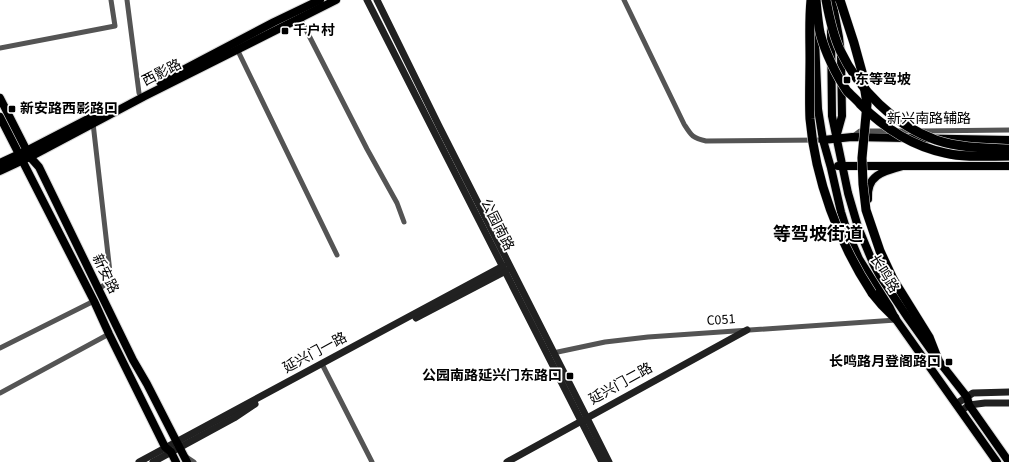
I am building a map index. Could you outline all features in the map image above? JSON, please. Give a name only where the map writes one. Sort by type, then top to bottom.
[{"type":"highway","points":[[813,0],[820,34],[836,71],[848,91],[879,121],[897,134],[920,145],[945,153],[960,156],[1009,156]]},
{"type":"highway","points":[[813,0],[810,120],[827,202],[838,230],[864,280],[872,293],[896,319]]},
{"type":"highway","points":[[826,0],[834,34],[840,49],[858,79],[875,102],[897,119],[919,132],[937,140],[975,148],[1009,149]]},
{"type":"highway","points":[[840,0],[860,65],[867,104],[862,158],[866,210],[880,251],[893,279],[928,337],[938,360]]},
{"type":"main road","name":"西影路","points":[[0,171],[24,155],[139,93],[274,22],[320,0]]},
{"type":"main road","name":"西影路","points":[[0,163],[24,155],[93,123],[336,0]]},
{"type":"main road","name":"公园南路","points":[[367,0],[504,268],[551,354]]},
{"type":"main road","name":"公园南路","points":[[377,0],[551,354],[608,462]]},
{"type":"main road","name":"长鸣路","points":[[813,0],[818,109],[823,140],[846,228],[859,259],[896,319],[958,408],[998,462]]},
{"type":"main road","points":[[831,0],[839,37],[841,55],[842,116],[836,139]]},
{"type":"main road","name":"新安路","points":[[0,98],[54,222],[109,334],[172,456]]},
{"type":"main road","name":"新安路","points":[[0,117],[24,155],[39,167],[133,360],[181,452]]},
{"type":"main road","points":[[823,140],[852,137],[1009,138]]},
{"type":"main road","name":"长鸣路","points":[[836,139],[848,193],[858,227],[873,263],[888,289],[968,401],[1009,462]]},
{"type":"main road","points":[[831,168],[842,166],[1008,166]]},
{"type":"main road","points":[[903,166],[890,169],[877,176],[871,182],[868,191],[869,210],[874,230],[891,269],[930,330],[938,360]]},
{"type":"main road","name":"延兴门一路","points":[[153,462],[181,452],[257,403],[323,365],[504,268]]},
{"type":"main road","name":"延兴门二路","points":[[507,462],[747,330]]},
{"type":"main road","points":[[958,408],[968,401],[973,393],[1009,392]]},
{"type":"main road","points":[[968,401],[1009,403]]},
{"type":"main road","name":"公园南路","points":[[584,419],[602,462]]},
{"type":"main road","name":"延兴门一路","points":[[139,462],[172,456]]},
{"type":"street","points":[[0,48],[114,26],[111,0]]},
{"type":"street","points":[[127,0],[139,93]]},
{"type":"street","points":[[624,0],[684,124],[690,134],[697,139],[706,141],[823,140]]},
{"type":"street","points":[[300,18],[367,149],[397,203],[404,222]]},
{"type":"street","points":[[237,49],[336,255]]},
{"type":"street","points":[[93,123],[111,281],[98,289]]},
{"type":"street","name":"新兴南路辅路","points":[[852,137],[860,131],[1009,130]]},
{"type":"street","points":[[0,348],[94,301]]},
{"type":"street","name":"C051","points":[[551,354],[604,342],[648,337],[896,319]]},
{"type":"street","points":[[0,393],[109,334]]},
{"type":"street","points":[[323,365],[372,462]]},
{"type":"street","points":[[181,452],[194,462]]},
{"type":"place","name":"千户村","points":[[285,31]]},
{"type":"place","name":"东等驾坡","points":[[847,80]]},
{"type":"place","name":"新安路西影路口","points":[[12,109]]},
{"type":"place","name":"长鸣路月登阁路口","points":[[949,362]]},
{"type":"place","name":"公园南路延兴门东路口","points":[[570,376]]},
{"type":"district","name":"等驾坡街道","points":[[818,234]]}]
